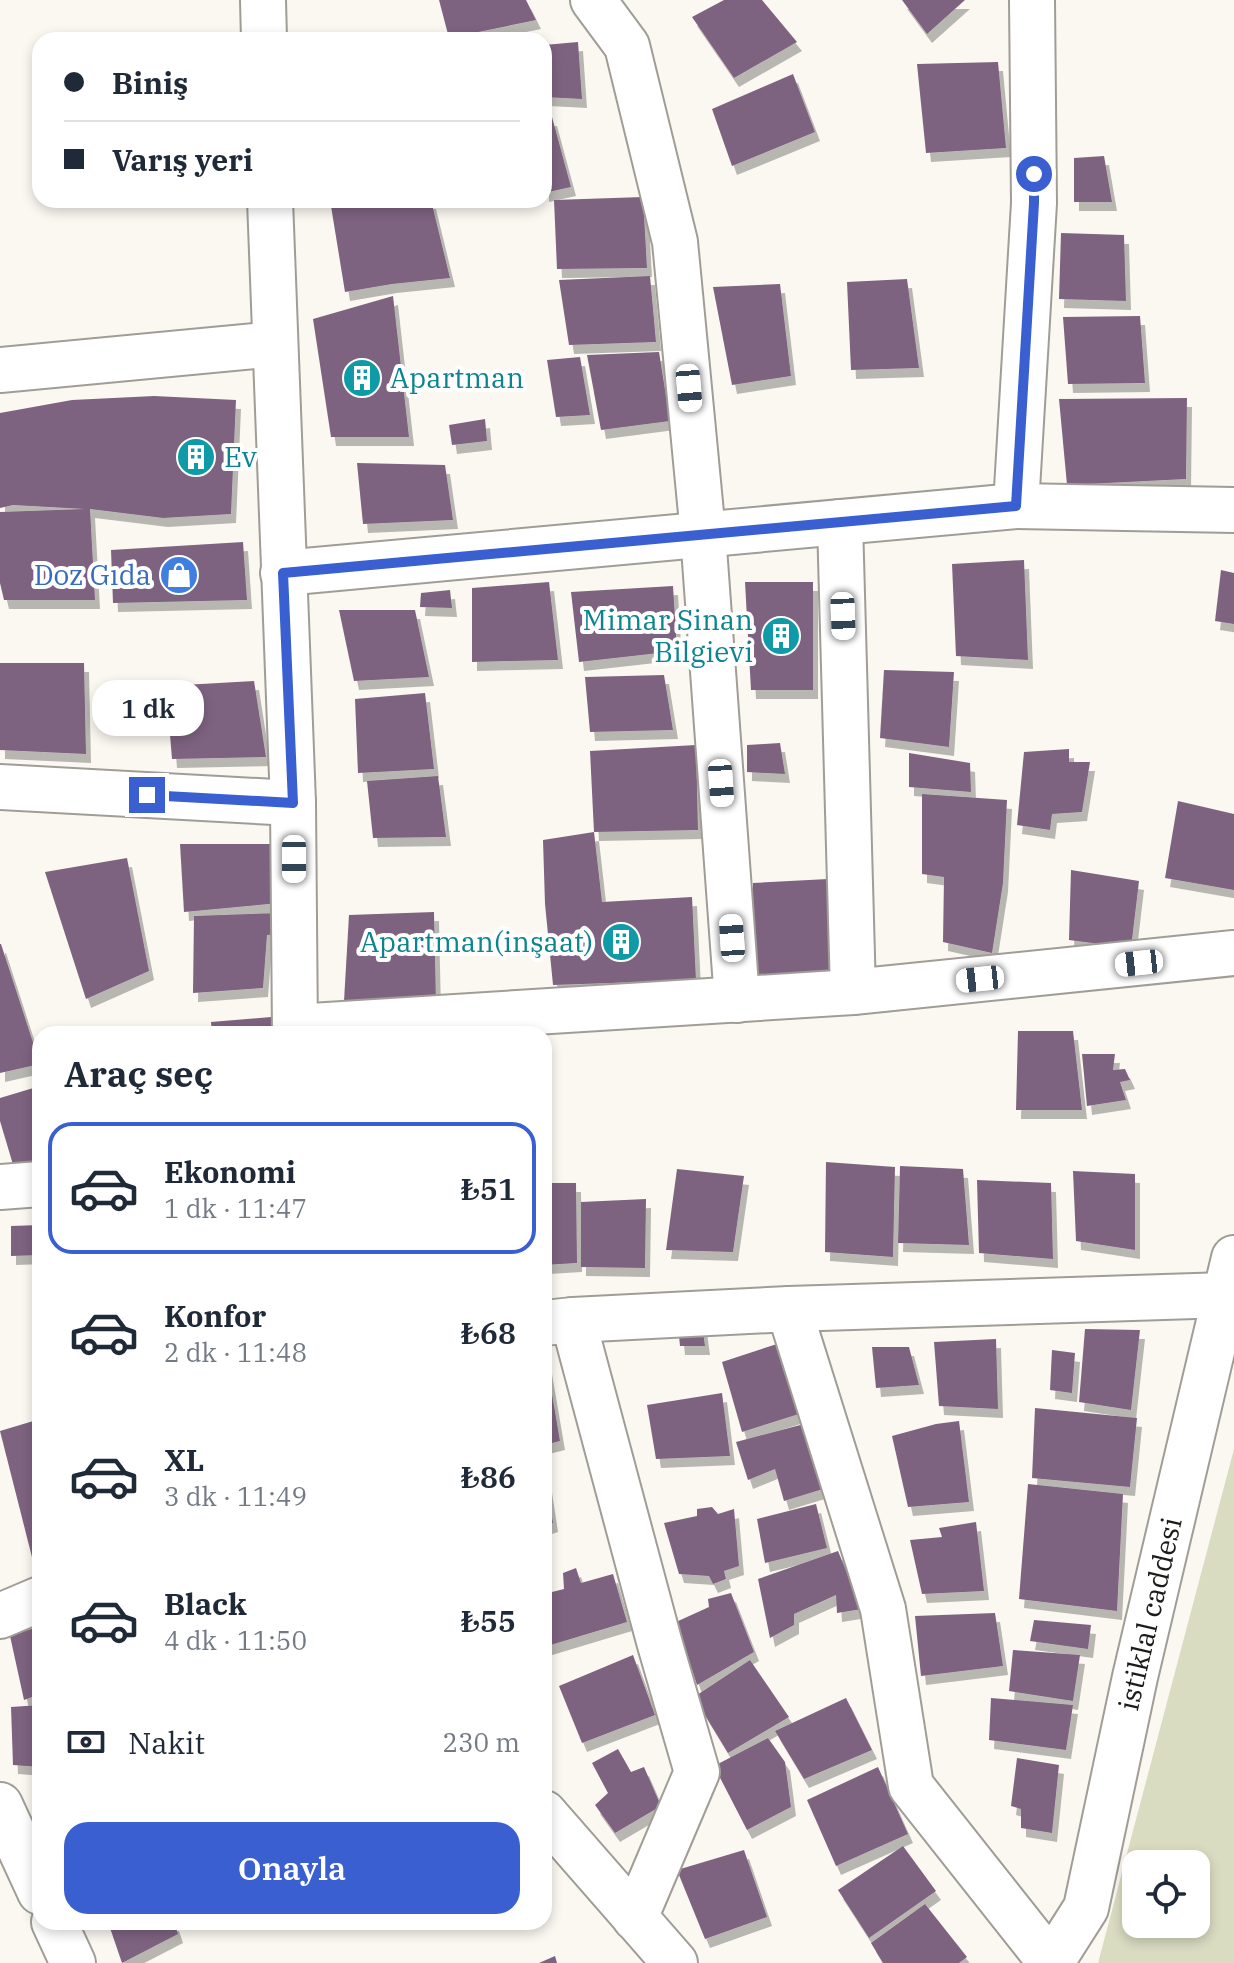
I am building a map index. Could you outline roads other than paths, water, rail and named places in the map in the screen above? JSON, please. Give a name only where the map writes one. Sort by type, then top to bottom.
[{"type":"street","points":[[263,0],[264,32]]},
{"type":"street","points":[[593,0],[627,46],[675,242],[703,534],[737,1000]]},
{"type":"street","points":[[1016,506],[1034,203],[1032,0]]},
{"type":"street","points":[[270,208],[293,803],[295,1026]]},
{"type":"street","points":[[0,370],[275,344]]},
{"type":"street","points":[[283,573],[1016,506],[1234,510]]},
{"type":"street","points":[[840,522],[853,992]]},
{"type":"street","points":[[0,787],[293,803]]},
{"type":"street","points":[[366,1026],[853,992],[1234,953]]},
{"type":"street","points":[[0,1187],[32,1185]]},
{"type":"street","points":[[656,1948],[697,1772],[559,1322],[789,1309],[1230,1276]]},
{"type":"street","name":"istiklal caddesi","points":[[1051,1963],[1086,1908],[1135,1677],[1230,1276]]},
{"type":"street","points":[[789,1309],[883,1609],[911,1786],[1051,1963]]},
{"type":"street","points":[[0,1616],[32,1602]]},
{"type":"street","points":[[12,1816],[32,1870]]},
{"type":"street","points":[[552,1823],[656,1948]]},
{"type":"street","points":[[58,1930],[73,1963]]},
{"type":"place","name":"Apartman","points":[[362,378]]},
{"type":"place","name":"Ev","points":[[196,457]]},
{"type":"place","name":"Doz Gıda","points":[[179,575]]},
{"type":"place","name":"Mimar Sinan Bilgievi","points":[[781,636]]},
{"type":"place","name":"Apartman(inşaat)","points":[[621,942]]}]
